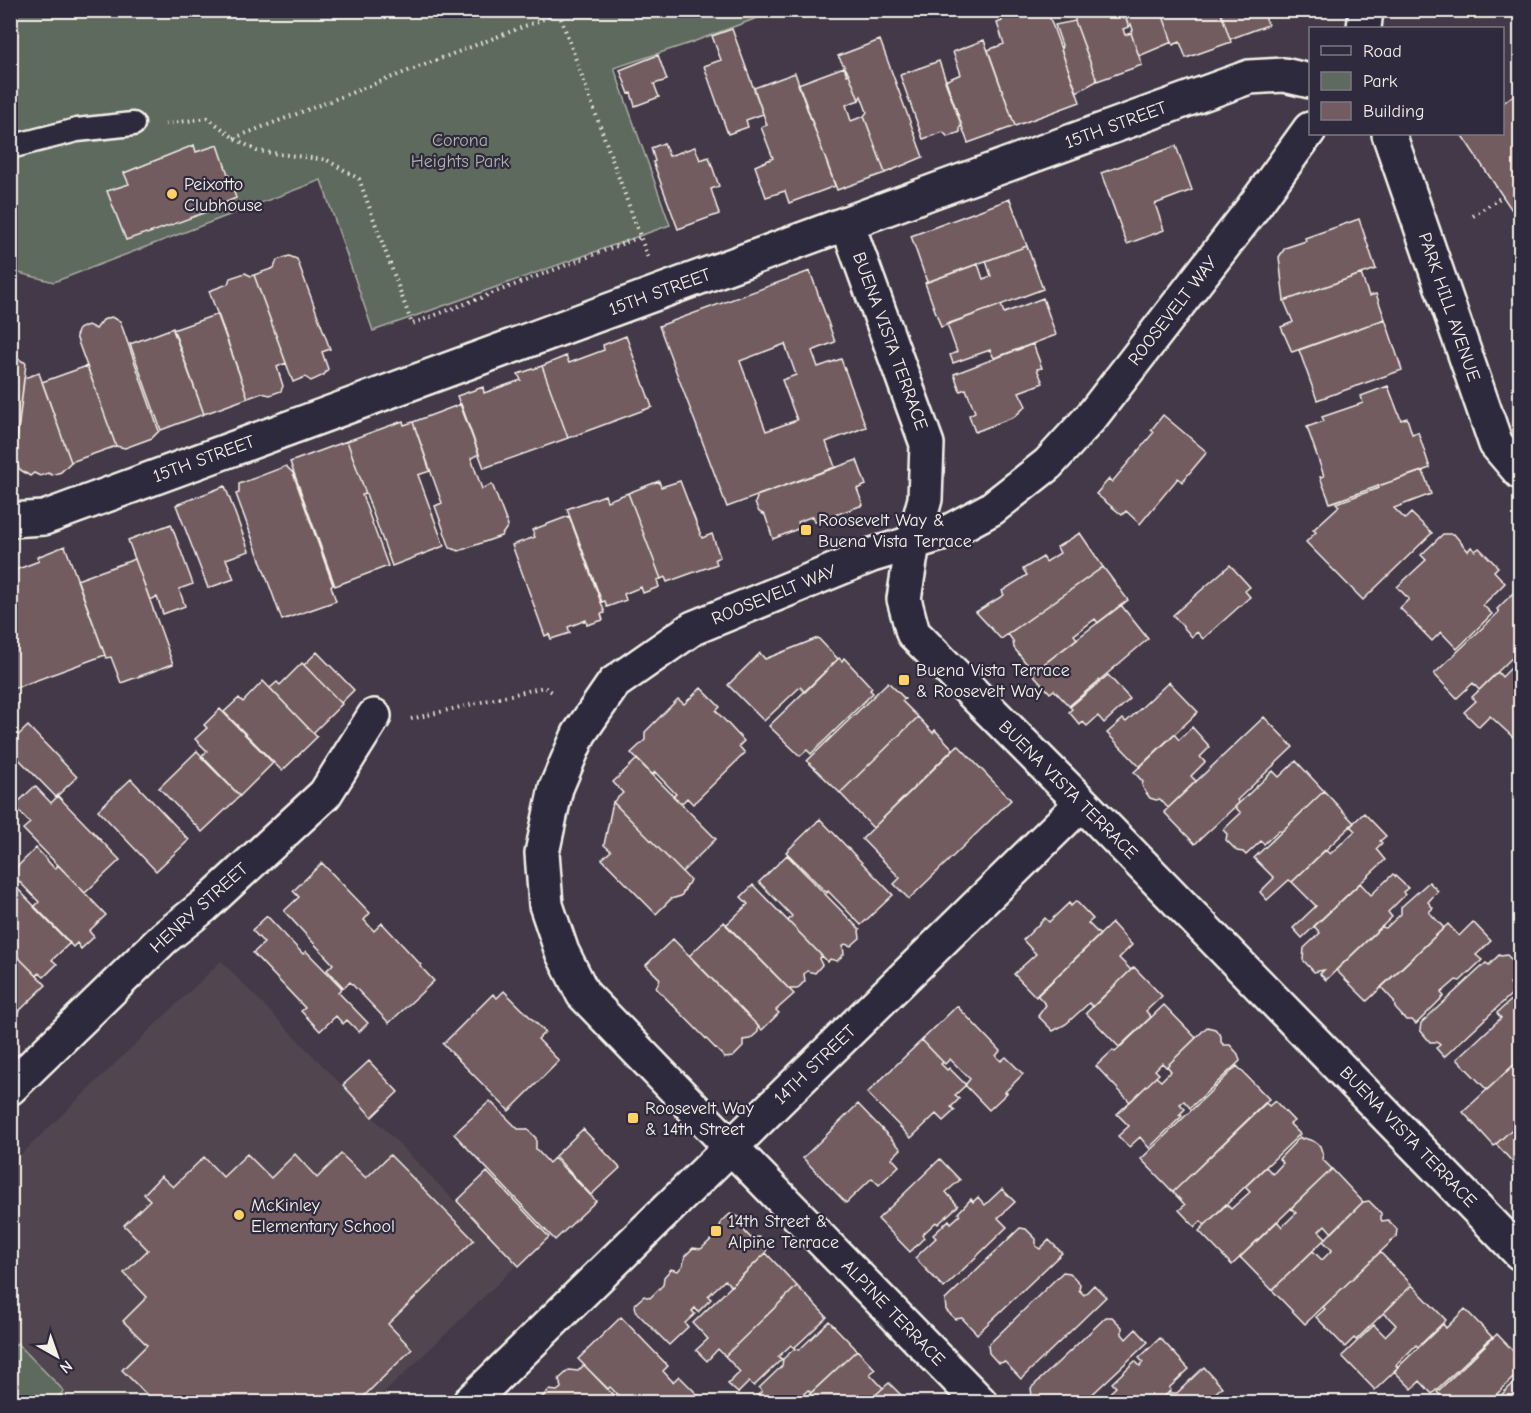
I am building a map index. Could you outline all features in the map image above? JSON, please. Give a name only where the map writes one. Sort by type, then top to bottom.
[{"type":"street","points":[[1365,27],[1366,10]]},
{"type":"street","name":"15TH STREET","points":[[10,520],[44,518],[1249,77],[1284,75],[1309,81]]},
{"type":"street","name":"ROOSEVELT WAY","points":[[731,1147],[583,994],[562,952],[546,905],[542,853],[556,788],[579,734],[614,683],[693,628],[872,555],[948,532],[992,509],[1048,464],[1092,416],[1309,132]]},
{"type":"street","name":"PARK HILL AVENUE","points":[[1389,135],[1496,444],[1521,472]]},
{"type":"street","name":"BUENA VISTA TERRACE","points":[[848,224],[927,444],[925,499],[913,543],[904,599],[913,633],[1521,1253]]},
{"type":"street","points":[[10,501],[44,518]]},
{"type":"street","name":"HENRY STREET","points":[[10,1088],[164,938],[204,906],[325,794],[374,716]]},
{"type":"street","name":"14TH STREET","points":[[470,1402],[1082,803]]},
{"type":"street","name":"ALPINE TERRACE","points":[[731,1147],[980,1402]]},
{"type":"lane","points":[[10,147],[77,130],[133,124]]},
{"type":"path","points":[[234,138],[560,12],[661,292]]},
{"type":"path","points":[[133,124],[174,123],[208,118],[234,138],[257,151],[327,160],[359,179],[412,324],[640,237]]},
{"type":"path","points":[[1473,216],[1503,196]]},
{"type":"path","points":[[406,720],[544,687],[552,692]]},
{"type":"shaded area","name":"McKinley Elementary School","points":[[221,961],[517,1265],[375,1402],[11,1402],[11,1164]]},
{"type":"green space","name":"Corona Heights Park","points":[[10,11],[776,11],[614,68],[670,225],[373,331],[321,180],[54,282],[11,271]]},
{"type":"green space","points":[[17,1343],[64,1391],[52,1402],[28,1402],[11,1385],[11,1349]]},
{"type":"building","points":[[998,10],[1047,10],[1080,102],[1015,126],[988,50],[1004,44],[997,23],[1002,21]]},
{"type":"building","points":[[1075,10],[1123,10],[1129,27],[1123,29],[1125,35],[1131,33],[1142,65],[1097,81],[1075,21]]},
{"type":"building","points":[[1123,10],[1161,10],[1172,42],[1139,56],[1131,33],[1133,30],[1131,24],[1129,27]]},
{"type":"building","points":[[1161,10],[1220,10],[1231,42],[1186,58],[1180,42],[1173,45]]},
{"type":"building","points":[[1220,10],[1263,10],[1268,25],[1230,39]]},
{"type":"building","points":[[1075,21],[1097,81],[1077,92],[1061,50],[1062,45],[1055,25]]},
{"type":"building","points":[[732,29],[763,114],[746,120],[748,127],[728,134],[704,66],[721,60],[712,36]]},
{"type":"building","points":[[880,40],[923,157],[885,173],[864,116],[867,112],[861,96],[859,100],[849,74],[838,56]]},
{"type":"building","points":[[984,40],[1015,126],[968,143],[945,81],[961,74],[953,52]]},
{"type":"building","points":[[658,55],[667,80],[654,84],[659,97],[635,106],[620,70]]},
{"type":"building","points":[[939,61],[962,126],[960,132],[948,137],[943,132],[923,139],[900,75]]},
{"type":"building","points":[[844,67],[859,100],[846,105],[851,121],[864,116],[885,173],[837,190],[798,84]]},
{"type":"building","points":[[795,73],[835,186],[789,203],[785,191],[766,197],[755,166],[773,158],[761,127],[767,125],[754,88]]},
{"type":"building","points":[[1520,90],[1520,222],[1462,135],[1504,135],[1504,102]]},
{"type":"building","points":[[664,143],[669,156],[695,147],[700,160],[709,157],[719,186],[711,189],[719,214],[678,229],[653,162],[655,161],[651,148]]},
{"type":"building","name":"Peixotto Clubhouse","points":[[194,145],[196,152],[218,145],[236,198],[217,208],[126,240],[107,191],[129,184],[124,173]]},
{"type":"building","points":[[1176,146],[1192,190],[1155,204],[1164,230],[1127,244],[1101,173]]},
{"type":"building","points":[[1010,199],[1027,246],[927,282],[911,236]]},
{"type":"building","points":[[1359,219],[1376,269],[1284,301],[1279,257],[1285,248],[1306,241],[1305,238]]},
{"type":"building","points":[[1027,246],[1043,289],[941,327],[925,283],[978,264],[983,279],[991,276],[986,261]]},
{"type":"building","points":[[289,256],[297,259],[330,349],[322,352],[328,369],[324,375],[311,381],[305,377],[293,382],[254,275],[274,268],[277,260]]},
{"type":"building","points":[[810,271],[835,342],[812,351],[818,367],[841,359],[866,427],[826,442],[835,467],[727,507],[659,326]],"holes":[[[785,344],[796,375],[782,380],[797,420],[766,431],[740,361]]]},
{"type":"building","points":[[245,273],[254,275],[286,363],[277,367],[283,386],[281,391],[270,395],[262,393],[248,398],[209,291],[228,284],[230,278]]},
{"type":"building","points":[[1361,274],[1369,296],[1376,294],[1385,319],[1292,352],[1281,327],[1293,322],[1284,301]]},
{"type":"building","points":[[1043,298],[1056,335],[994,358],[990,350],[953,363],[950,355],[957,352],[947,324],[1001,305],[1004,313]]},
{"type":"building","points":[[218,314],[248,398],[204,414],[173,330]]},
{"type":"building","points":[[111,317],[120,321],[159,431],[152,438],[125,448],[116,446],[76,336],[79,329],[88,325],[96,329],[103,320]]},
{"type":"building","points":[[1385,319],[1402,370],[1317,400],[1299,350]]},
{"type":"building","points":[[173,328],[204,414],[161,430],[130,344]]},
{"type":"building","points":[[626,336],[652,407],[568,438],[542,366],[566,356],[569,363],[604,350],[603,345]]},
{"type":"building","points":[[1033,344],[1042,368],[1037,369],[1043,383],[1019,392],[1026,406],[1014,417],[975,432],[969,415],[975,412],[966,389],[960,391],[954,374]]},
{"type":"building","points":[[10,355],[26,363],[15,458],[10,463]]},
{"type":"building","points":[[87,366],[116,446],[71,462],[42,382]]},
{"type":"building","points":[[542,366],[568,438],[484,468],[457,396],[483,387],[484,393],[521,380],[518,374]]},
{"type":"building","points":[[39,373],[71,462],[61,472],[40,476],[34,473],[30,476],[19,469],[15,458],[24,378]]},
{"type":"building","points":[[1388,386],[1401,420],[1407,418],[1412,434],[1418,432],[1430,468],[1330,503],[1320,477],[1324,476],[1307,427],[1324,421],[1322,417],[1363,403],[1361,396]]},
{"type":"building","points":[[461,404],[479,454],[471,458],[482,489],[492,484],[508,526],[501,536],[459,551],[450,548],[435,506],[442,503],[413,422]]},
{"type":"building","points":[[1163,415],[1207,452],[1182,482],[1178,478],[1140,524],[1126,511],[1122,515],[1096,494],[1109,479],[1112,482],[1154,432],[1151,430]]},
{"type":"building","points":[[403,421],[404,425],[413,422],[430,471],[418,475],[444,546],[392,566],[347,441]]},
{"type":"building","points":[[347,441],[366,494],[362,495],[388,566],[335,586],[290,462]]},
{"type":"building","points":[[857,460],[866,485],[857,489],[863,505],[815,522],[813,516],[798,522],[800,528],[773,539],[765,515],[759,512],[755,503],[758,495]]},
{"type":"building","points":[[286,466],[293,473],[333,585],[331,586],[336,601],[282,620],[236,494],[239,493],[239,484]]},
{"type":"building","points":[[1423,471],[1431,494],[1394,508],[1405,519],[1411,513],[1432,533],[1363,600],[1306,542],[1316,532],[1313,530],[1339,506],[1336,503]]},
{"type":"building","points":[[659,481],[661,487],[680,481],[702,538],[712,534],[720,557],[715,559],[717,564],[667,582],[665,577],[661,579],[628,493]]},
{"type":"building","points":[[225,486],[249,551],[226,559],[234,579],[208,588],[176,505]]},
{"type":"building","points":[[628,493],[661,579],[657,580],[659,587],[643,593],[641,587],[624,594],[626,600],[607,607],[605,601],[602,602],[567,509],[605,495],[607,501]]},
{"type":"building","points":[[569,516],[605,613],[601,614],[603,620],[587,625],[586,620],[568,627],[570,633],[551,639],[549,634],[545,636],[512,545],[535,537],[532,530]]},
{"type":"building","points":[[171,524],[193,584],[179,589],[185,606],[163,614],[157,597],[150,600],[128,540]]},
{"type":"building","points":[[1080,533],[1103,567],[1001,639],[976,612],[1004,595],[1002,591],[1027,575],[1023,569],[1043,557],[1046,562],[1060,553],[1057,547]]},
{"type":"building","points":[[1443,534],[1454,534],[1468,551],[1471,547],[1475,551],[1479,548],[1498,567],[1494,571],[1505,583],[1483,605],[1492,614],[1457,649],[1441,632],[1432,641],[1400,608],[1409,599],[1397,587],[1426,560],[1421,555]]},
{"type":"building","points":[[65,546],[105,655],[10,690],[10,572],[39,561],[37,557]]},
{"type":"building","points":[[135,559],[173,664],[121,683],[111,657],[106,658],[77,580]]},
{"type":"building","points":[[1230,565],[1250,587],[1245,591],[1250,597],[1203,639],[1197,632],[1192,637],[1173,615]]},
{"type":"building","points":[[1103,567],[1128,600],[1098,623],[1095,619],[1074,635],[1077,639],[1036,670],[1031,664],[1026,663],[1014,648],[1013,641],[1008,634]]},
{"type":"building","points":[[1520,586],[1520,650],[1479,690],[1473,683],[1457,698],[1434,674],[1499,612],[1497,609]]},
{"type":"building","points":[[1121,605],[1148,639],[1069,706],[1054,690],[1050,693],[1032,673]]},
{"type":"building","points":[[818,638],[838,659],[805,692],[800,687],[764,721],[728,685],[760,653],[765,659]]},
{"type":"building","points":[[317,652],[354,690],[341,703],[304,665]]},
{"type":"building","points":[[839,658],[842,661],[844,658],[872,688],[870,690],[873,693],[811,754],[807,750],[800,756],[769,726]]},
{"type":"building","points":[[1520,659],[1520,738],[1517,741],[1490,716],[1479,727],[1464,712],[1476,701],[1472,697],[1498,672],[1502,677]]},
{"type":"building","points":[[302,663],[342,704],[313,733],[270,688],[277,682],[280,685]]},
{"type":"building","points":[[1108,675],[1130,699],[1104,723],[1098,716],[1087,726],[1083,722],[1080,725],[1069,712],[1072,709],[1070,707]]},
{"type":"building","points":[[263,681],[317,737],[282,771],[224,712],[239,698],[243,702]]},
{"type":"building","points":[[888,682],[905,699],[902,701],[918,717],[840,793],[807,761]]},
{"type":"building","points":[[1169,682],[1198,712],[1140,767],[1107,733],[1123,719],[1126,722]]},
{"type":"building","points":[[701,688],[720,707],[716,711],[744,741],[739,746],[745,753],[693,804],[687,798],[681,804],[673,796],[676,794],[655,772],[652,775],[631,753],[645,740],[645,732],[678,699],[684,704]]},
{"type":"building","points":[[220,709],[273,763],[240,796],[201,757],[207,751],[195,739],[207,728],[204,725]]},
{"type":"building","points":[[918,717],[933,733],[935,730],[953,749],[873,828],[840,793]]},
{"type":"building","points":[[1264,717],[1293,747],[1237,800],[1239,803],[1195,844],[1164,812]]},
{"type":"building","points":[[28,726],[77,777],[56,797],[10,750],[10,743]]},
{"type":"building","points":[[1192,727],[1210,747],[1200,757],[1205,762],[1191,776],[1196,781],[1168,808],[1160,799],[1150,798],[1144,790],[1143,782],[1134,772],[1174,734],[1179,740]]},
{"type":"building","points":[[958,745],[1011,800],[909,899],[894,884],[900,878],[862,839]]},
{"type":"building","points":[[197,751],[240,796],[202,832],[159,788]]},
{"type":"building","points":[[637,759],[716,839],[682,872],[613,802],[623,793],[613,782]]},
{"type":"building","points":[[1296,761],[1324,791],[1281,832],[1279,830],[1264,844],[1261,841],[1246,855],[1237,851],[1226,840],[1227,834],[1223,830],[1241,813],[1235,807],[1273,771],[1279,777]]},
{"type":"building","points":[[131,779],[189,840],[156,871],[98,810]]},
{"type":"building","points":[[35,786],[51,803],[58,796],[120,860],[85,893],[23,829],[30,823],[14,806]]},
{"type":"building","points":[[1324,791],[1354,823],[1292,882],[1289,880],[1267,900],[1260,892],[1274,878],[1254,858]]},
{"type":"building","points":[[613,802],[690,880],[681,896],[671,899],[656,914],[602,859],[611,851],[604,845]]},
{"type":"building","points":[[1364,813],[1386,836],[1376,849],[1385,860],[1302,938],[1293,928],[1316,906],[1292,882],[1325,850],[1330,854],[1355,831],[1350,826]]},
{"type":"building","points":[[820,819],[893,895],[861,925],[786,852]]},
{"type":"building","points":[[36,848],[55,869],[58,865],[106,915],[89,931],[94,937],[81,949],[77,943],[73,947],[34,907],[39,902],[11,873]]},
{"type":"building","points":[[787,855],[860,930],[860,938],[851,946],[845,944],[843,946],[844,954],[837,961],[830,959],[828,962],[788,921],[792,916],[759,882]]},
{"type":"building","points":[[322,863],[370,913],[364,920],[374,931],[382,923],[434,981],[389,1023],[350,982],[344,988],[327,970],[333,964],[284,911],[299,897],[293,891]]},
{"type":"building","points":[[1393,874],[1408,888],[1403,892],[1405,895],[1388,912],[1392,917],[1326,980],[1320,974],[1324,970],[1314,972],[1303,960],[1304,948],[1320,933],[1314,926],[1360,883],[1371,895]]},
{"type":"building","points":[[1429,882],[1438,891],[1428,902],[1433,908],[1429,912],[1444,928],[1367,1001],[1336,970],[1381,927],[1386,928],[1401,914],[1401,907]]},
{"type":"building","points":[[13,884],[70,943],[52,960],[57,964],[44,977],[39,973],[37,976],[10,949],[10,886]]},
{"type":"building","points":[[753,885],[822,956],[819,959],[822,965],[815,973],[807,971],[804,974],[805,981],[797,989],[789,989],[726,925],[748,904],[741,897]]},
{"type":"building","points":[[1076,901],[1093,919],[1088,923],[1100,935],[1036,997],[1014,974],[1036,954],[1023,940],[1045,918],[1049,922],[1069,903],[1071,906]]},
{"type":"building","points":[[267,916],[303,954],[306,951],[342,988],[338,992],[368,1023],[359,1032],[347,1020],[343,1024],[336,1016],[320,1031],[301,1011],[305,1008],[253,953],[264,943],[252,930]]},
{"type":"building","points":[[724,922],[794,994],[776,1010],[779,1013],[762,1030],[689,956]]},
{"type":"building","points":[[1473,922],[1491,941],[1476,955],[1482,960],[1460,981],[1456,980],[1441,993],[1444,996],[1416,1024],[1412,1020],[1406,1020],[1395,1008],[1394,1001],[1381,987],[1448,924],[1459,936]]},
{"type":"building","points":[[1112,923],[1132,945],[1119,958],[1131,970],[1093,1007],[1089,1003],[1066,1024],[1053,1031],[1038,1016],[1046,1005],[1037,995]]},
{"type":"building","points":[[673,939],[758,1026],[758,1032],[750,1039],[743,1040],[743,1047],[733,1057],[725,1058],[656,988],[660,979],[646,965]]},
{"type":"building","points":[[10,949],[46,985],[12,1018],[10,1016]]},
{"type":"building","points":[[1499,955],[1507,955],[1520,968],[1519,976],[1510,984],[1515,991],[1444,1057],[1436,1048],[1440,1045],[1437,1042],[1430,1042],[1420,1030],[1421,1023],[1486,963],[1489,965]]},
{"type":"building","points":[[1134,967],[1162,996],[1146,1011],[1151,1017],[1119,1047],[1086,1013]]},
{"type":"building","points":[[504,991],[545,1032],[538,1039],[559,1061],[509,1111],[443,1044],[493,994],[497,998]]},
{"type":"building","points":[[1519,993],[1520,1059],[1487,1090],[1457,1059],[1501,1018],[1497,1013]]},
{"type":"building","points":[[1164,1005],[1196,1038],[1166,1067],[1162,1063],[1155,1070],[1159,1074],[1130,1102],[1096,1066],[1113,1050],[1115,1052]]},
{"type":"building","points":[[957,1006],[1000,1051],[996,1056],[1001,1061],[1006,1057],[1023,1074],[989,1110],[965,1085],[970,1079],[950,1059],[945,1064],[922,1040]]},
{"type":"building","points":[[1207,1027],[1215,1029],[1221,1036],[1221,1042],[1224,1045],[1230,1045],[1238,1054],[1240,1061],[1190,1108],[1184,1101],[1180,1104],[1185,1109],[1179,1115],[1182,1116],[1149,1148],[1140,1137],[1129,1147],[1118,1136],[1129,1126],[1117,1114],[1156,1077],[1161,1081],[1171,1071],[1167,1066]]},
{"type":"building","points":[[922,1040],[943,1062],[941,1064],[947,1070],[949,1068],[966,1085],[955,1095],[959,1099],[951,1107],[955,1110],[943,1121],[936,1114],[911,1138],[867,1093]]},
{"type":"building","points":[[1520,1059],[1520,1122],[1494,1146],[1463,1112]]},
{"type":"building","points":[[369,1061],[398,1092],[372,1117],[343,1085]]},
{"type":"building","points":[[1237,1066],[1269,1099],[1173,1192],[1141,1159]]},
{"type":"building","points":[[490,1101],[518,1129],[527,1129],[536,1138],[536,1149],[549,1163],[554,1158],[596,1201],[555,1240],[454,1134]]},
{"type":"building","points":[[1275,1101],[1294,1121],[1290,1124],[1300,1134],[1205,1225],[1201,1221],[1195,1227],[1179,1210],[1185,1205],[1173,1192],[1266,1103],[1269,1106]]},
{"type":"building","points":[[858,1104],[901,1149],[892,1158],[899,1166],[879,1185],[872,1178],[846,1203],[803,1158]]},
{"type":"building","points":[[1520,1122],[1520,1170],[1496,1144]]},
{"type":"building","points":[[583,1129],[620,1168],[591,1195],[555,1156]]},
{"type":"building","points":[[1300,1137],[1320,1146],[1322,1159],[1332,1169],[1232,1265],[1199,1231],[1226,1204],[1231,1209],[1250,1192],[1245,1187],[1266,1167],[1273,1174],[1283,1163],[1279,1159]]},
{"type":"building","points":[[247,1154],[271,1178],[295,1154],[317,1178],[341,1154],[366,1178],[390,1155],[474,1240],[388,1324],[412,1349],[358,1402],[154,1402],[122,1370],[147,1345],[123,1321],[147,1297],[124,1273],[148,1250],[124,1225],[150,1200],[144,1194],[161,1176],[173,1187],[204,1157],[223,1177]]},
{"type":"building","points":[[940,1159],[960,1180],[946,1192],[958,1206],[922,1235],[924,1238],[910,1252],[878,1219]]},
{"type":"building","points":[[1332,1169],[1363,1202],[1332,1233],[1325,1225],[1319,1231],[1326,1238],[1272,1290],[1240,1257],[1277,1221],[1282,1227],[1296,1213],[1291,1208]]},
{"type":"building","points":[[487,1172],[549,1237],[519,1266],[457,1201]]},
{"type":"building","points":[[1002,1189],[1015,1202],[998,1218],[1007,1227],[944,1288],[915,1258],[936,1238],[933,1235],[949,1220],[951,1223],[960,1215],[958,1213],[971,1199],[973,1202],[978,1197],[985,1205]]},
{"type":"building","points":[[1369,1201],[1381,1213],[1382,1221],[1388,1220],[1397,1229],[1396,1237],[1305,1324],[1272,1290],[1313,1251],[1322,1260],[1332,1250],[1323,1241],[1363,1202]]},
{"type":"building","points":[[730,1214],[742,1218],[746,1224],[745,1232],[751,1238],[759,1237],[767,1246],[766,1253],[731,1286],[725,1280],[708,1296],[711,1299],[698,1312],[695,1308],[692,1311],[695,1314],[685,1323],[688,1327],[669,1345],[636,1312],[635,1304],[644,1296],[650,1298],[663,1285],[664,1277],[671,1269],[678,1271],[683,1265],[685,1256],[693,1248],[701,1249],[719,1232],[721,1222]]},
{"type":"building","points":[[1020,1228],[1026,1229],[1036,1239],[1036,1246],[1040,1249],[1049,1240],[1062,1253],[977,1334],[962,1318],[955,1319],[946,1310],[945,1300]]},
{"type":"building","points":[[1380,1252],[1412,1285],[1356,1340],[1354,1338],[1345,1347],[1316,1317],[1325,1309],[1323,1307]]},
{"type":"building","points":[[766,1253],[797,1286],[725,1356],[718,1349],[707,1361],[696,1350],[708,1339],[693,1323]]},
{"type":"building","points":[[1063,1272],[1070,1273],[1080,1284],[1079,1290],[1084,1295],[1094,1285],[1106,1297],[1021,1379],[1005,1362],[998,1363],[989,1353],[988,1345]]},
{"type":"building","points":[[1412,1285],[1446,1320],[1418,1347],[1416,1345],[1396,1365],[1398,1368],[1375,1390],[1342,1356],[1374,1325],[1385,1336],[1396,1325],[1384,1313]]},
{"type":"building","points":[[797,1286],[827,1317],[794,1348],[791,1345],[778,1357],[782,1359],[754,1386],[749,1382],[738,1393],[728,1384],[740,1372],[725,1356]]},
{"type":"building","points":[[1465,1309],[1492,1337],[1432,1394],[1420,1381],[1412,1389],[1394,1371],[1443,1324],[1446,1328]]},
{"type":"building","points":[[621,1317],[668,1366],[663,1371],[673,1382],[679,1376],[705,1402],[639,1402],[635,1398],[631,1402],[625,1402],[610,1387],[608,1389],[578,1359]]},
{"type":"building","points":[[1106,1317],[1112,1317],[1122,1327],[1122,1334],[1126,1339],[1136,1329],[1148,1342],[1084,1402],[1037,1402],[1032,1396],[1031,1388]]},
{"type":"building","points":[[829,1321],[857,1350],[811,1393],[808,1390],[795,1402],[751,1402],[762,1391],[759,1388],[782,1366],[783,1359],[794,1349],[799,1350]]},
{"type":"building","points":[[1497,1334],[1517,1355],[1513,1360],[1520,1367],[1520,1371],[1494,1397],[1497,1399],[1493,1402],[1440,1402],[1444,1399],[1437,1392]]},
{"type":"building","points":[[1160,1338],[1189,1369],[1169,1388],[1171,1390],[1158,1402],[1100,1402],[1116,1387],[1112,1383],[1135,1361],[1140,1366],[1143,1362],[1139,1358]]},
{"type":"building","points":[[857,1350],[875,1369],[870,1374],[883,1388],[868,1402],[801,1402]]},
{"type":"building","points":[[584,1365],[620,1402],[541,1402],[541,1398],[549,1390],[557,1391],[561,1388],[559,1379],[569,1370],[578,1371]]},
{"type":"building","points":[[1204,1367],[1222,1387],[1210,1398],[1214,1402],[1158,1402],[1168,1393],[1177,1393]]},
{"type":"building","points":[[1520,1377],[1520,1402],[1493,1402],[1497,1399]]},
{"type":"building","points":[[889,1383],[908,1402],[868,1402],[883,1388]]},
{"type":"place","name":"Peixotto Clubhouse","points":[[172,194]]},
{"type":"place","name":"Roosevelt Way & Buena Vista Terrace","points":[[806,530]]},
{"type":"place","name":"Buena Vista Terrace & Roosevelt Way","points":[[904,680]]},
{"type":"place","name":"Roosevelt Way & 14th Street","points":[[633,1118]]},
{"type":"place","name":"McKinley Elementary School","points":[[239,1215]]},
{"type":"place","name":"14th Street & Alpine Terrace","points":[[716,1231]]}]
